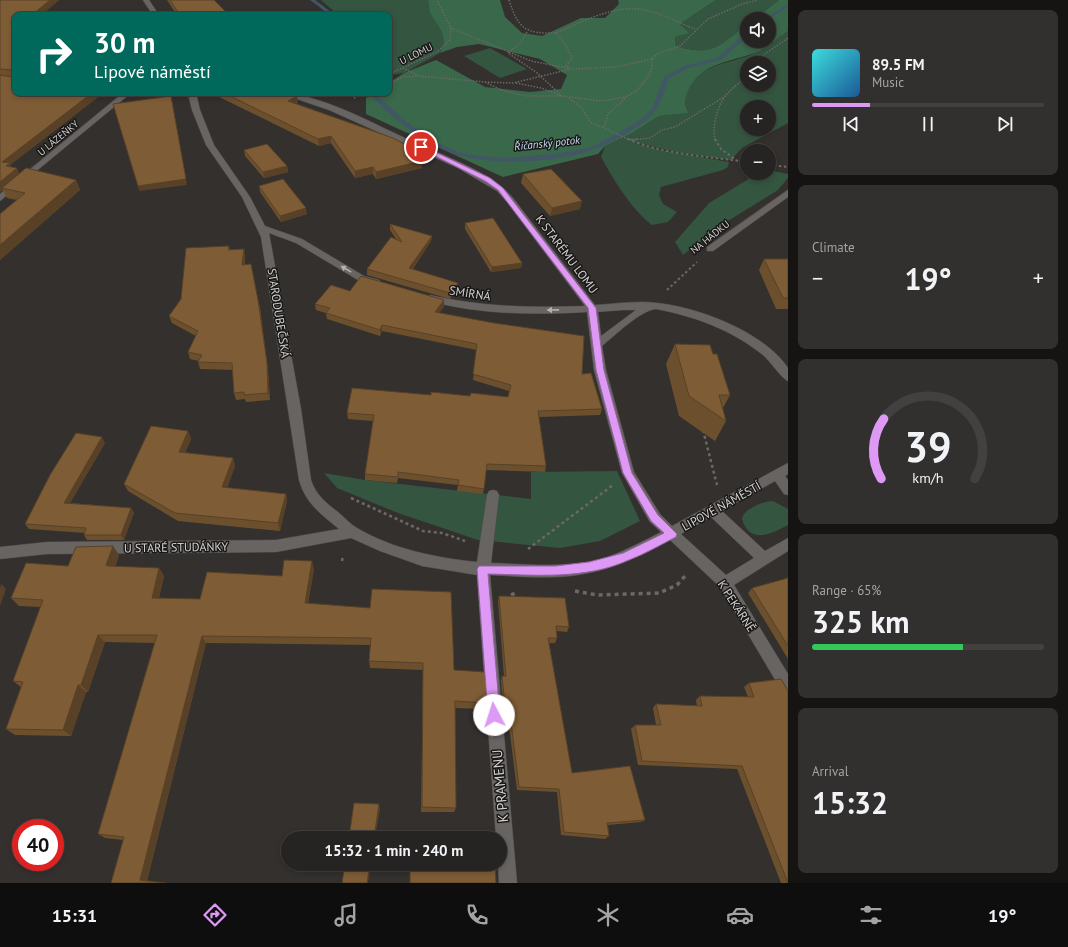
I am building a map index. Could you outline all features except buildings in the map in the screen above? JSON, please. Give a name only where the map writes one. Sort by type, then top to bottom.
[{"type":"street","points":[[146,0],[154,12]]},
{"type":"street","name":"U LÁZEŇKY","points":[[0,198],[123,96]]},
{"type":"street","name":"STARODUBEČSKÁ","points":[[193,96],[196,110],[210,145],[246,197],[263,228],[268,246],[277,312],[295,409],[305,480],[309,493],[318,504],[352,532]]},
{"type":"street","name":"K STARÉMU LOMU","points":[[293,96],[332,108],[461,166],[500,189],[592,308],[600,370],[628,473],[655,518],[672,534]]},
{"type":"street","name":"NA HÁDKU","points":[[710,248],[788,193]]},
{"type":"street","points":[[263,228],[299,241],[361,278],[382,284]]},
{"type":"street","name":"SMÍRNÁ","points":[[418,295],[454,306],[488,310],[575,310],[651,306],[671,308],[694,314],[721,325],[746,339],[769,355],[788,377]]},
{"type":"street","points":[[597,345],[623,324],[651,306]]},
{"type":"street","points":[[783,471],[788,490]]},
{"type":"street","name":"LIPOVÉ NÁMĚSTÍ","points":[[352,532],[385,547],[422,560],[483,569],[555,571],[589,567],[625,557],[672,534],[783,471]]},
{"type":"street","name":"K PRAMENU","points":[[493,494],[483,569],[508,883]]},
{"type":"street","points":[[714,510],[764,559]]},
{"type":"street","name":"U STARÉ STUDÁNKY","points":[[0,553],[47,548],[276,546],[352,532]]},
{"type":"street","name":"K PEKÁRNĚ","points":[[672,534],[725,583],[788,688]]},
{"type":"street","points":[[725,583],[788,544]]},
{"type":"path","points":[[437,0],[451,28],[508,53],[531,61],[572,69]]},
{"type":"path","points":[[509,0],[515,19],[527,32],[540,34],[556,33],[596,16],[616,11],[643,9],[695,29]]},
{"type":"path","points":[[513,83],[572,69],[616,67],[652,59],[657,54],[680,46],[695,29],[708,19],[742,4],[758,0]]},
{"type":"path","name":"U LOMU","points":[[392,73],[437,52],[450,40],[451,28]]},
{"type":"path","points":[[508,53],[520,43],[527,32]]},
{"type":"path","points":[[556,33],[565,44],[572,58],[566,66],[572,69]]},
{"type":"path","points":[[762,56],[788,38]]},
{"type":"path","points":[[508,53],[541,76],[562,94],[562,96]]},
{"type":"path","points":[[604,128],[604,118],[607,113],[626,97],[636,91],[648,77],[652,68],[652,59]]},
{"type":"path","points":[[403,68],[419,76]]},
{"type":"path","points":[[392,82],[403,77],[419,76],[513,83],[541,88],[568,98],[601,101],[626,97]]},
{"type":"path","points":[[485,82],[501,90],[520,95],[562,96]]},
{"type":"path","points":[[737,160],[720,148],[715,141],[714,134],[720,104],[740,82]]},
{"type":"path","points":[[631,140],[650,138],[662,130],[675,127],[727,95]]},
{"type":"path","points":[[568,98],[582,108],[590,122],[636,143],[667,150],[740,161]]},
{"type":"path","points":[[776,165],[788,167]]},
{"type":"path","name":"NA HÁDKU","points":[[651,306],[710,248]]},
{"type":"path","points":[[702,430],[717,484],[732,499]]},
{"type":"path","points":[[521,550],[528,550],[628,473]]},
{"type":"path","points":[[351,498],[362,505],[416,530],[442,533],[462,541],[486,546]]},
{"type":"path","points":[[342,561],[344,556]]},
{"type":"path","points":[[571,591],[597,595],[659,593],[677,585],[700,560]]},
{"type":"path","points":[[511,595],[525,592]]},
{"type":"green space","points":[[321,0],[428,0],[431,15],[442,33],[444,42],[443,47],[440,53],[404,73],[392,75],[392,12],[335,12]]},
{"type":"green space","points":[[428,0],[500,0],[505,17],[522,33],[542,36],[581,18],[605,18],[619,4],[618,0],[716,0],[680,24],[689,33],[675,37],[676,46],[689,49],[708,50],[722,44],[740,30],[740,48],[764,48],[755,53],[740,56],[740,58],[717,65],[700,75],[693,82],[686,97],[685,105],[689,113],[659,116],[631,134],[605,146],[598,154],[503,177],[366,114],[366,98],[369,96],[392,96],[392,81],[404,73],[436,60],[485,87],[530,92],[561,89],[567,75],[540,59],[479,44],[457,47],[440,53],[444,42],[442,33],[430,14]]},
{"type":"green space","points":[[716,0],[779,0],[763,12],[740,12],[740,30],[722,44],[708,50],[689,49],[676,46],[675,37],[688,33],[680,24]]},
{"type":"green space","points":[[779,0],[788,0],[788,31],[776,40],[776,12],[763,12]]},
{"type":"green space","points":[[788,31],[788,123],[776,130],[776,100],[740,100],[740,136],[764,136],[749,144],[740,144],[740,150],[731,160],[681,153],[628,141],[661,150],[729,162],[728,167],[723,170],[661,187],[659,195],[663,204],[677,212],[668,222],[652,225],[630,203],[611,175],[601,157],[605,146],[631,134],[659,116],[689,113],[685,104],[688,90],[701,74],[718,65],[740,58],[740,92],[776,92],[776,56],[747,56],[764,48],[776,48],[776,40]]},
{"type":"green space","points":[[490,48],[527,69],[500,78],[464,56]]},
{"type":"green space","points":[[776,171],[788,174],[788,178],[778,190],[723,224],[683,255],[675,242],[709,203],[747,180],[776,180]]},
{"type":"green space","points":[[617,471],[640,521],[600,541],[560,548],[478,540],[398,513],[337,488],[324,473],[365,480],[531,499],[531,472]]},
{"type":"green space","points":[[773,501],[788,509],[788,525],[768,534],[756,535],[750,532],[742,519],[746,512],[750,508],[765,502]]},
{"type":"waterway","name":"Říčanský potok","points":[[312,0],[329,12]]},
{"type":"waterway","name":"Říčanský potok","points":[[776,13],[788,5]]},
{"type":"waterway","name":"Říčanský potok","points":[[374,96],[401,120],[422,136],[457,153],[486,158],[504,159],[557,156],[594,148],[631,128],[652,112],[660,96],[666,78],[686,67],[719,59],[740,41]]},
{"type":"route","points":[[421,147],[461,166],[500,189],[592,308],[600,370],[628,473],[655,518],[672,534],[625,557],[589,567],[555,571],[483,569],[494,715]]}]
